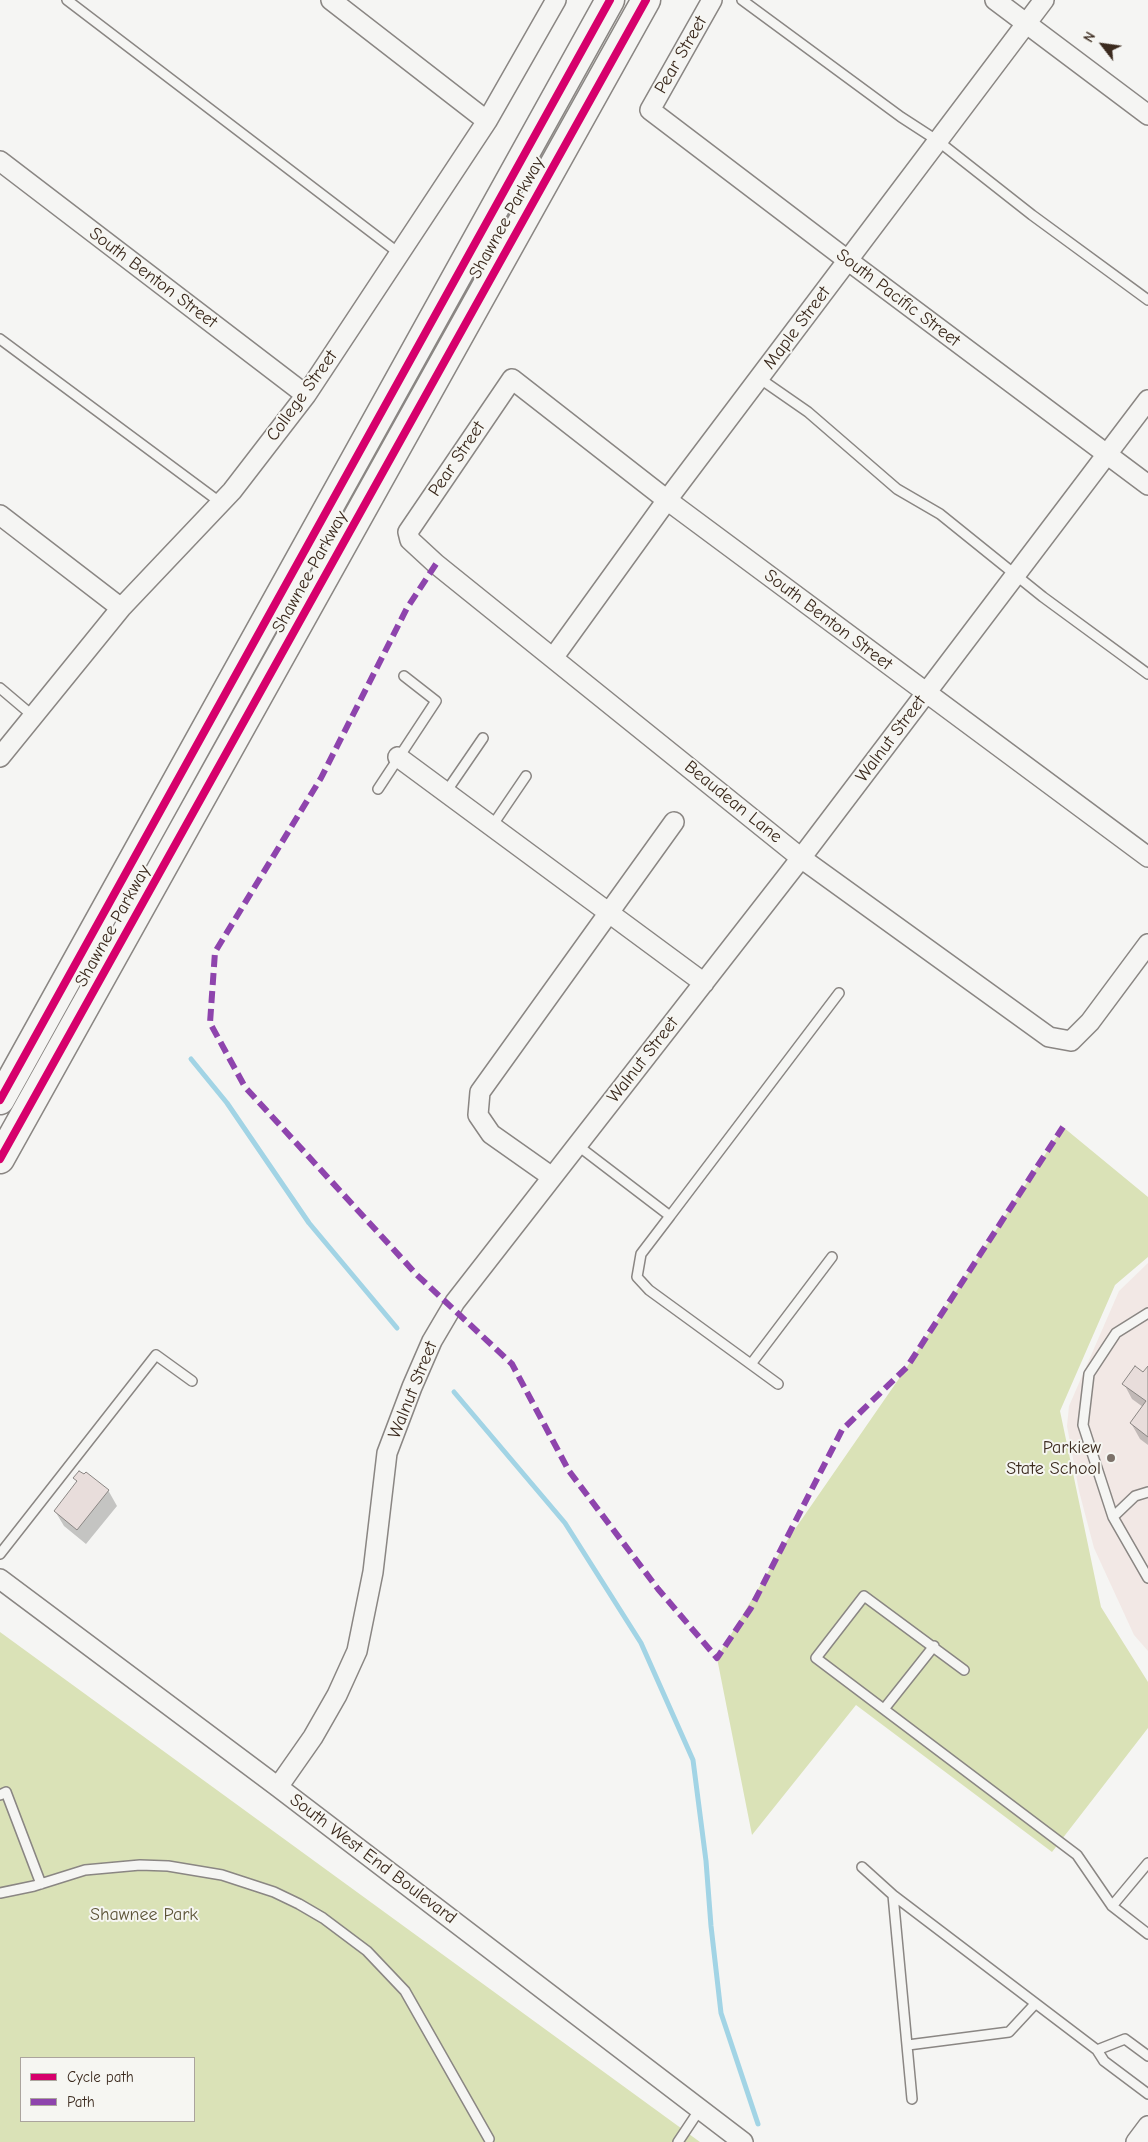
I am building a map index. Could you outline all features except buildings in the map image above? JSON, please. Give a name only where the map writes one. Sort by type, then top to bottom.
[{"type":"highway","name":"Shawnee Parkway","points":[[0,1100],[610,0]]},
{"type":"highway","name":"Shawnee Parkway","points":[[0,1159],[646,0]]},
{"type":"street","points":[[332,0],[487,122]]},
{"type":"street","name":"College Street","points":[[0,757],[120,608],[221,503],[306,395],[487,122],[556,0]]},
{"type":"street","name":"Pear Street","points":[[650,110],[712,0]]},
{"type":"street","points":[[995,0],[1148,115]]},
{"type":"street","name":"Maple Street","points":[[553,658],[666,500],[1044,0]]},
{"type":"street","name":"South Pacific Street","points":[[650,110],[848,261],[1148,484]]},
{"type":"street","name":"South Benton Street","points":[[0,161],[306,395]]},
{"type":"street","name":"Pear Street","points":[[410,540],[408,532],[512,379]]},
{"type":"street","name":"South Benton Street","points":[[512,379],[666,500],[1148,857]]},
{"type":"street","name":"Walnut Street","points":[[278,1787],[313,1737],[337,1695],[357,1651],[373,1572],[387,1453],[432,1341],[454,1302],[801,858],[1148,400]]},
{"type":"street","points":[[0,514],[120,608]]},
{"type":"street","name":"Beaudean Lane","points":[[410,540],[801,858],[1049,1037],[1071,1041],[1090,1022],[1148,944]]},
{"type":"street","points":[[398,757],[704,983]]},
{"type":"street","points":[[552,1177],[491,1134],[478,1115],[480,1092],[674,822]]},
{"type":"street","name":"South West End Boulevard","points":[[0,1579],[278,1787],[744,2142]]},
{"type":"street","points":[[1136,2142],[1148,2126]]},
{"type":"lane","points":[[67,0],[400,254]]},
{"type":"lane","points":[[742,0],[901,117],[938,141],[1032,215],[1148,300]]},
{"type":"lane","points":[[0,339],[221,503]]},
{"type":"lane","points":[[759,378],[808,412],[897,489],[940,514],[1044,597],[1148,674]]},
{"type":"lane","points":[[378,789],[436,701],[404,676]]},
{"type":"lane","points":[[0,688],[33,716]]},
{"type":"lane","points":[[446,792],[483,738]]},
{"type":"lane","points":[[492,826],[526,776]]},
{"type":"lane","points":[[778,1384],[649,1290],[638,1277],[641,1254],[839,993]]},
{"type":"lane","points":[[576,1145],[670,1216]]},
{"type":"lane","points":[[751,1364],[832,1257]]},
{"type":"lane","points":[[1148,1313],[1116,1333],[1089,1374],[1083,1425],[1113,1517],[1148,1578]]},
{"type":"lane","points":[[0,1554],[156,1354],[192,1381]]},
{"type":"lane","points":[[1113,1517],[1135,1496],[1148,1492]]},
{"type":"lane","points":[[964,1670],[864,1596],[816,1658],[1076,1856],[1112,1906],[1148,1934]]},
{"type":"lane","points":[[884,1709],[934,1646]]},
{"type":"lane","points":[[0,1795],[6,1792],[41,1884]]},
{"type":"lane","points":[[1112,1906],[1148,1862]]},
{"type":"lane","points":[[0,1892],[41,1884],[85,1870],[121,1866],[168,1866],[222,1875],[274,1892],[299,1904],[323,1918],[360,1945],[405,1992],[490,2141]]},
{"type":"lane","points":[[862,1867],[893,1895],[1097,2050],[1104,2061],[1148,2094]]},
{"type":"lane","points":[[893,1895],[912,2098]]},
{"type":"lane","points":[[908,2045],[1009,2032],[1035,2004]]},
{"type":"lane","points":[[1097,2050],[1125,2039],[1148,2056]]},
{"type":"lane","points":[[678,2142],[700,2109]]},
{"type":"shaded area","name":"Parkiew State School","points":[[1148,1263],[1148,1651],[1134,1635],[1094,1548],[1079,1491],[1067,1426],[1069,1406],[1119,1291]]},
{"type":"green space","points":[[1063,1127],[1148,1197],[1148,1257],[1115,1285],[1060,1411],[1101,1607],[1148,1682],[1148,1728],[1052,1852],[856,1705],[752,1835],[717,1658],[786,1542],[907,1367]]},
{"type":"green space","name":"Shawnee Park","points":[[0,1632],[700,2142],[0,2142]]},
{"type":"waterway","points":[[191,1059],[227,1103],[309,1223],[397,1328]]},
{"type":"waterway","points":[[454,1392],[565,1523],[641,1643],[693,1760],[706,1861],[721,2013],[758,2124]]},
{"type":"marked path","points":[[436,564],[407,608],[321,778],[215,952],[210,1023],[245,1087],[417,1275],[512,1364],[569,1471],[658,1589],[717,1658],[751,1608],[842,1430],[907,1367],[1063,1127]]},
{"type":"cycle path","points":[[0,1100],[610,0]]},
{"type":"cycle path","points":[[0,1159],[646,0]]},
{"type":"place","name":"Parkiew State School","points":[[1111,1458]]}]
